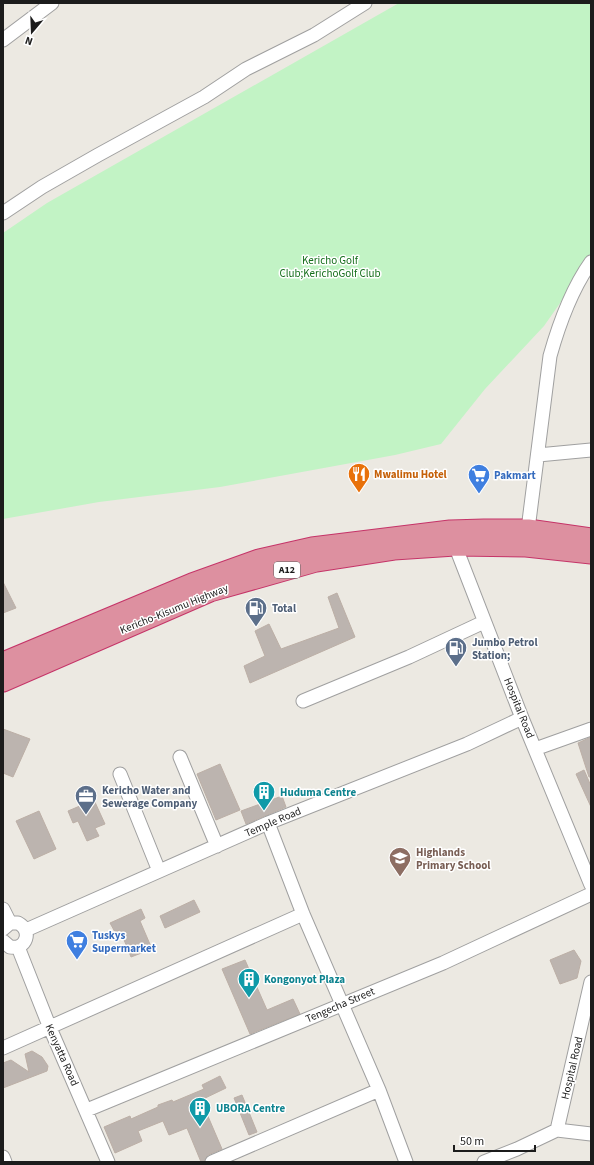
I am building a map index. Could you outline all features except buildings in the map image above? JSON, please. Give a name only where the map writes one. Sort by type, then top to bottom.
[{"type":"highway","name":"Kericho-Kisumu Highway","points":[[3,662],[192,583],[259,559],[312,547],[453,538],[591,538]]},
{"type":"highway","name":"Kericho-Kisumu Highway","points":[[3,682],[210,592],[316,562],[394,550],[453,538]]},
{"type":"highway","name":"Kericho-Kisumu Highway","points":[[527,538],[591,554]]},
{"type":"street","points":[[3,40],[52,3]]},
{"type":"street","points":[[3,213],[42,187],[204,97],[246,69],[314,35],[365,3]]},
{"type":"street","points":[[527,538],[550,356],[558,328],[572,296],[591,262]]},
{"type":"street","points":[[538,455],[591,450]]},
{"type":"street","name":"Hospital Road","points":[[453,538],[522,718],[591,885]]},
{"type":"street","points":[[303,701],[409,657],[484,622]]},
{"type":"street","name":"Temple Road","points":[[26,930],[268,824],[467,744],[522,718]]},
{"type":"street","points":[[535,749],[591,729]]},
{"type":"street","points":[[180,757],[217,846]]},
{"type":"street","points":[[120,774],[159,871]]},
{"type":"street","points":[[268,824],[303,914],[343,1003],[379,1090],[406,1162]]},
{"type":"street","name":"Tengecha Street","points":[[87,1110],[443,963],[591,894]]},
{"type":"street","points":[[3,909],[6,926],[18,923],[26,930],[26,938],[18,947],[10,947],[3,941]]},
{"type":"street","points":[[3,1048],[303,914]]},
{"type":"street","name":"Kenyatta Road","points":[[18,947],[50,1028],[87,1110],[108,1162]]},
{"type":"street","name":"Hospital Road","points":[[557,1130],[591,982]]},
{"type":"street","points":[[212,1162],[379,1090]]},
{"type":"street","points":[[484,1162],[517,1149],[557,1130],[591,1134]]},
{"type":"street","points":[[3,1157],[5,1162]]},
{"type":"green space","name":"Kericho Golf Club;KerichoGolf Club","points":[[399,3],[591,3],[591,259],[544,326],[485,389],[441,444],[395,455],[220,487],[99,502],[3,519],[3,233],[47,203]]},
{"type":"place","name":"Mwalimu Hotel","points":[[359,494]]},
{"type":"place","name":"Pakmart","points":[[479,494]]},
{"type":"place","name":"Total","points":[[256,628]]},
{"type":"place","name":"Jumbo Petrol Station;","points":[[456,668]]},
{"type":"place","name":"Huduma Centre","points":[[264,812]]},
{"type":"place","name":"Kericho Water and Sewerage Company","points":[[86,816]]},
{"type":"place","name":"Highlands Primary School","points":[[400,878]]},
{"type":"place","name":"Tuskys Supermarket","points":[[77,960]]},
{"type":"place","name":"Kongonyot Plaza","points":[[249,998]]},
{"type":"place","name":"UBORA Centre","points":[[200,1128]]}]
